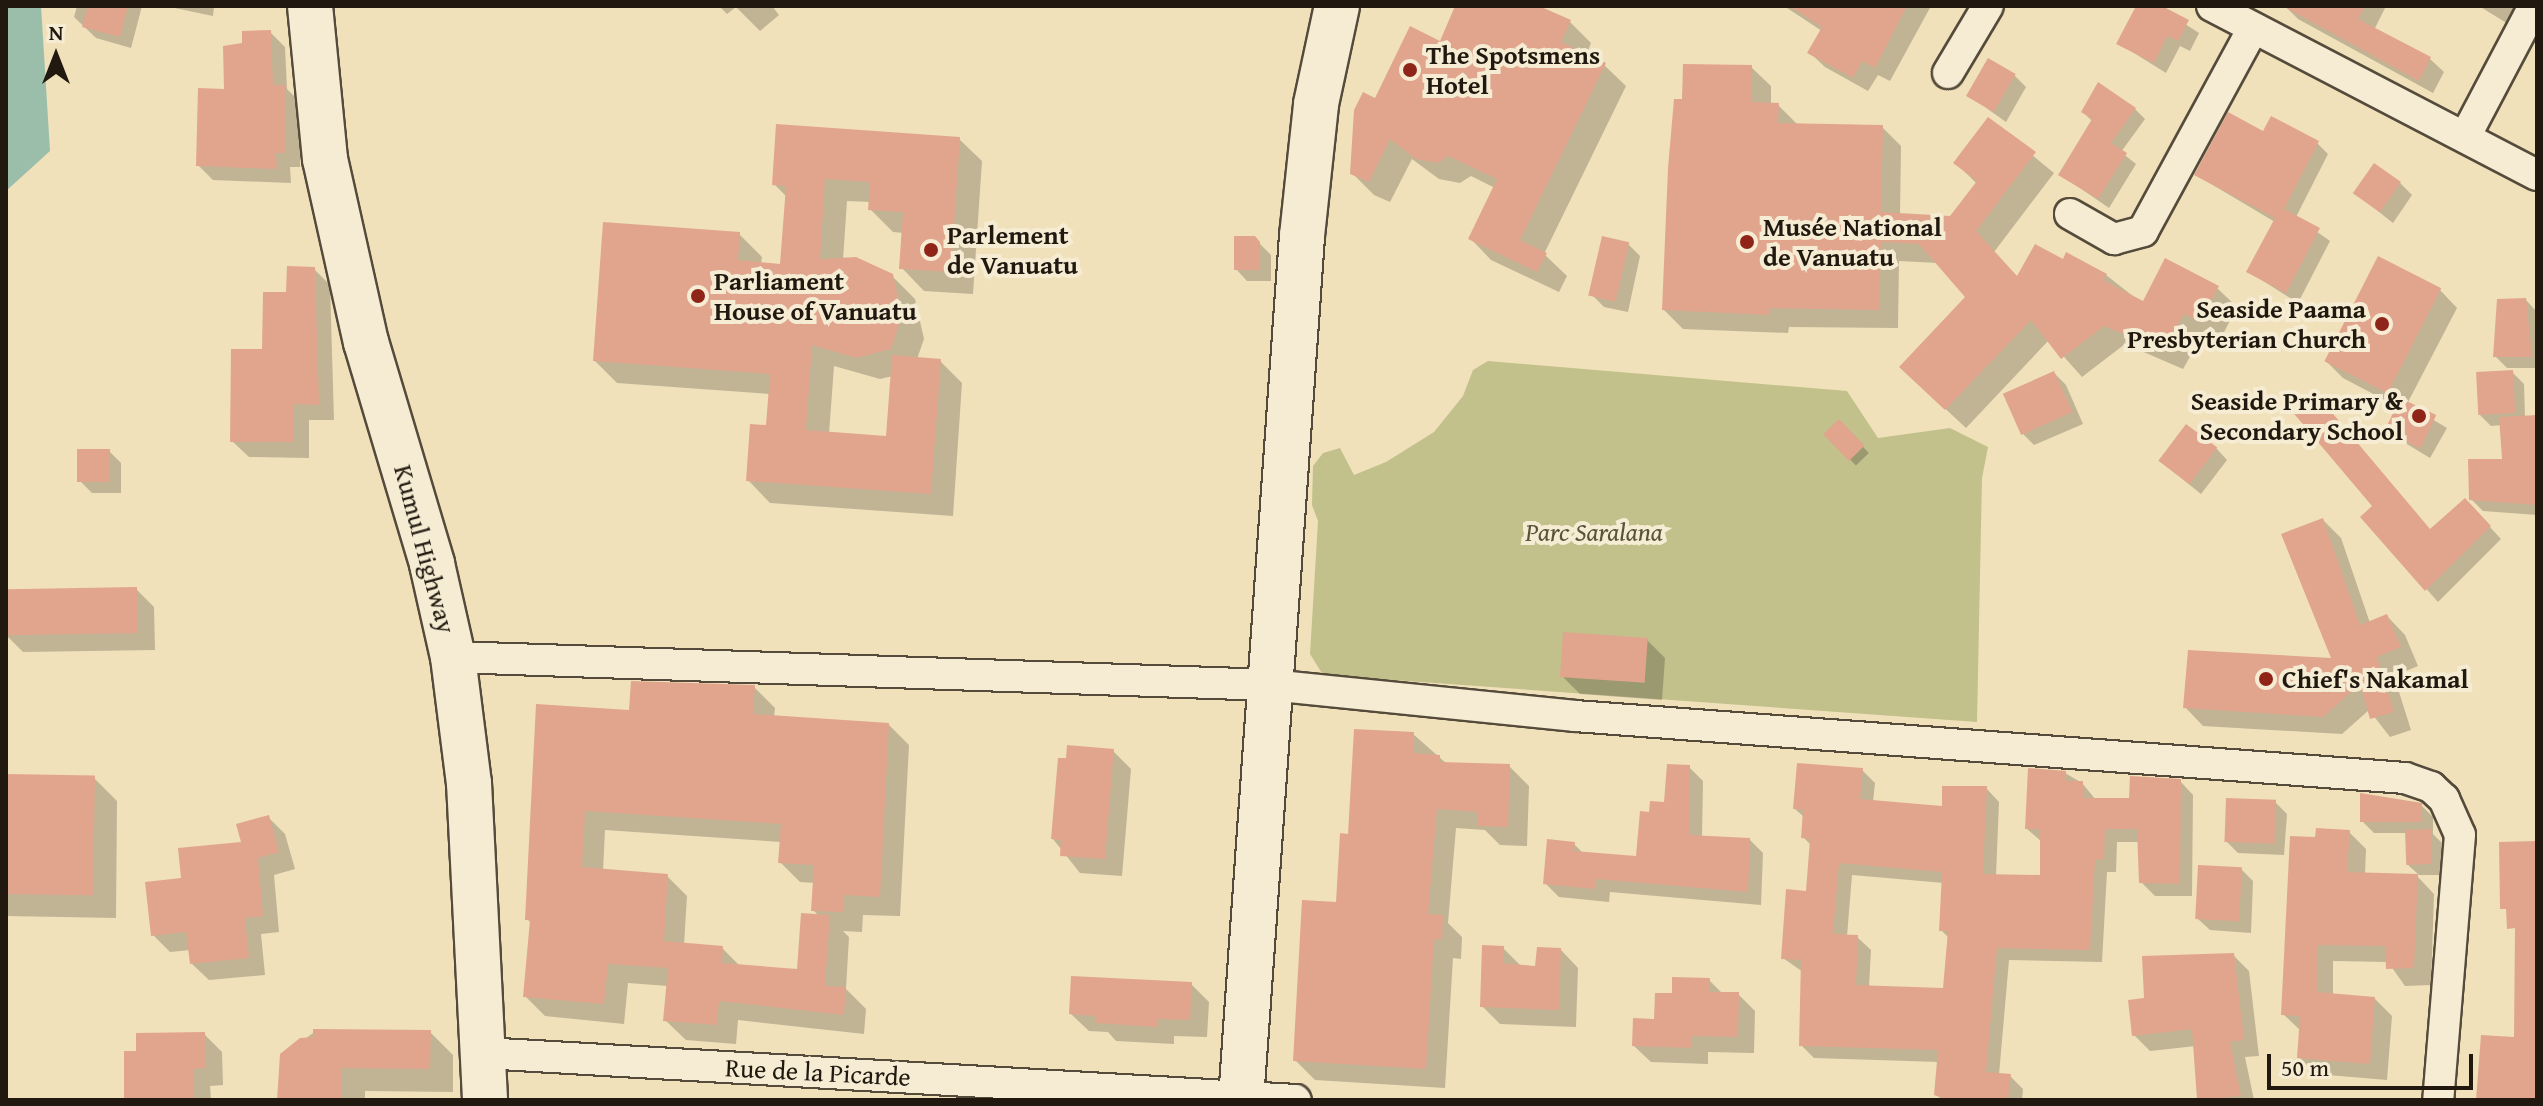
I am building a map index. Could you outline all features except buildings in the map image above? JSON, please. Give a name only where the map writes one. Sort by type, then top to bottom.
[{"type":"street","name":"Kumul Highway","points":[[310,6],[325,159],[366,342],[432,564],[453,657],[469,783],[485,1100]]},
{"type":"street","points":[[1241,1098],[1302,236],[1316,104],[1337,6]]},
{"type":"street","points":[[1948,73],[1988,6]]},
{"type":"street","points":[[2212,6],[2537,175]]},
{"type":"street","points":[[2465,137],[2534,6]]},
{"type":"street","points":[[2070,214],[2114,239],[2143,231],[2253,28]]},
{"type":"street","points":[[453,657],[1270,685],[1575,716],[2405,778],[2444,799],[2460,835],[2438,1100]]},
{"type":"street","name":"Rue de la Picarde","points":[[483,1053],[1296,1100]]},
{"type":"green space","name":"Parc Saralana","points":[[1488,361],[1847,391],[1878,438],[1950,428],[1988,447],[1982,478],[1977,722],[1323,675],[1310,654],[1318,521],[1312,505],[1313,466],[1323,453],[1340,448],[1354,475],[1386,462],[1434,432],[1463,396],[1473,370]]},
{"type":"shaded area","points":[[6,6],[41,6],[50,151],[6,191]]},
{"type":"place","name":"The Spotsmens Hotel","points":[[1410,70]]},
{"type":"place","name":"Musée National de Vanuatu","points":[[1747,242]]},
{"type":"place","name":"Parlement de Vanuatu","points":[[931,250]]},
{"type":"place","name":"Parliament House of Vanuatu","points":[[698,296]]},
{"type":"place","name":"Seaside Paama Presbyterian Church","points":[[2382,324]]},
{"type":"place","name":"Seaside Primary & Secondary School","points":[[2419,416]]},
{"type":"place","name":"Chief's Nakamal","points":[[2266,679]]}]
